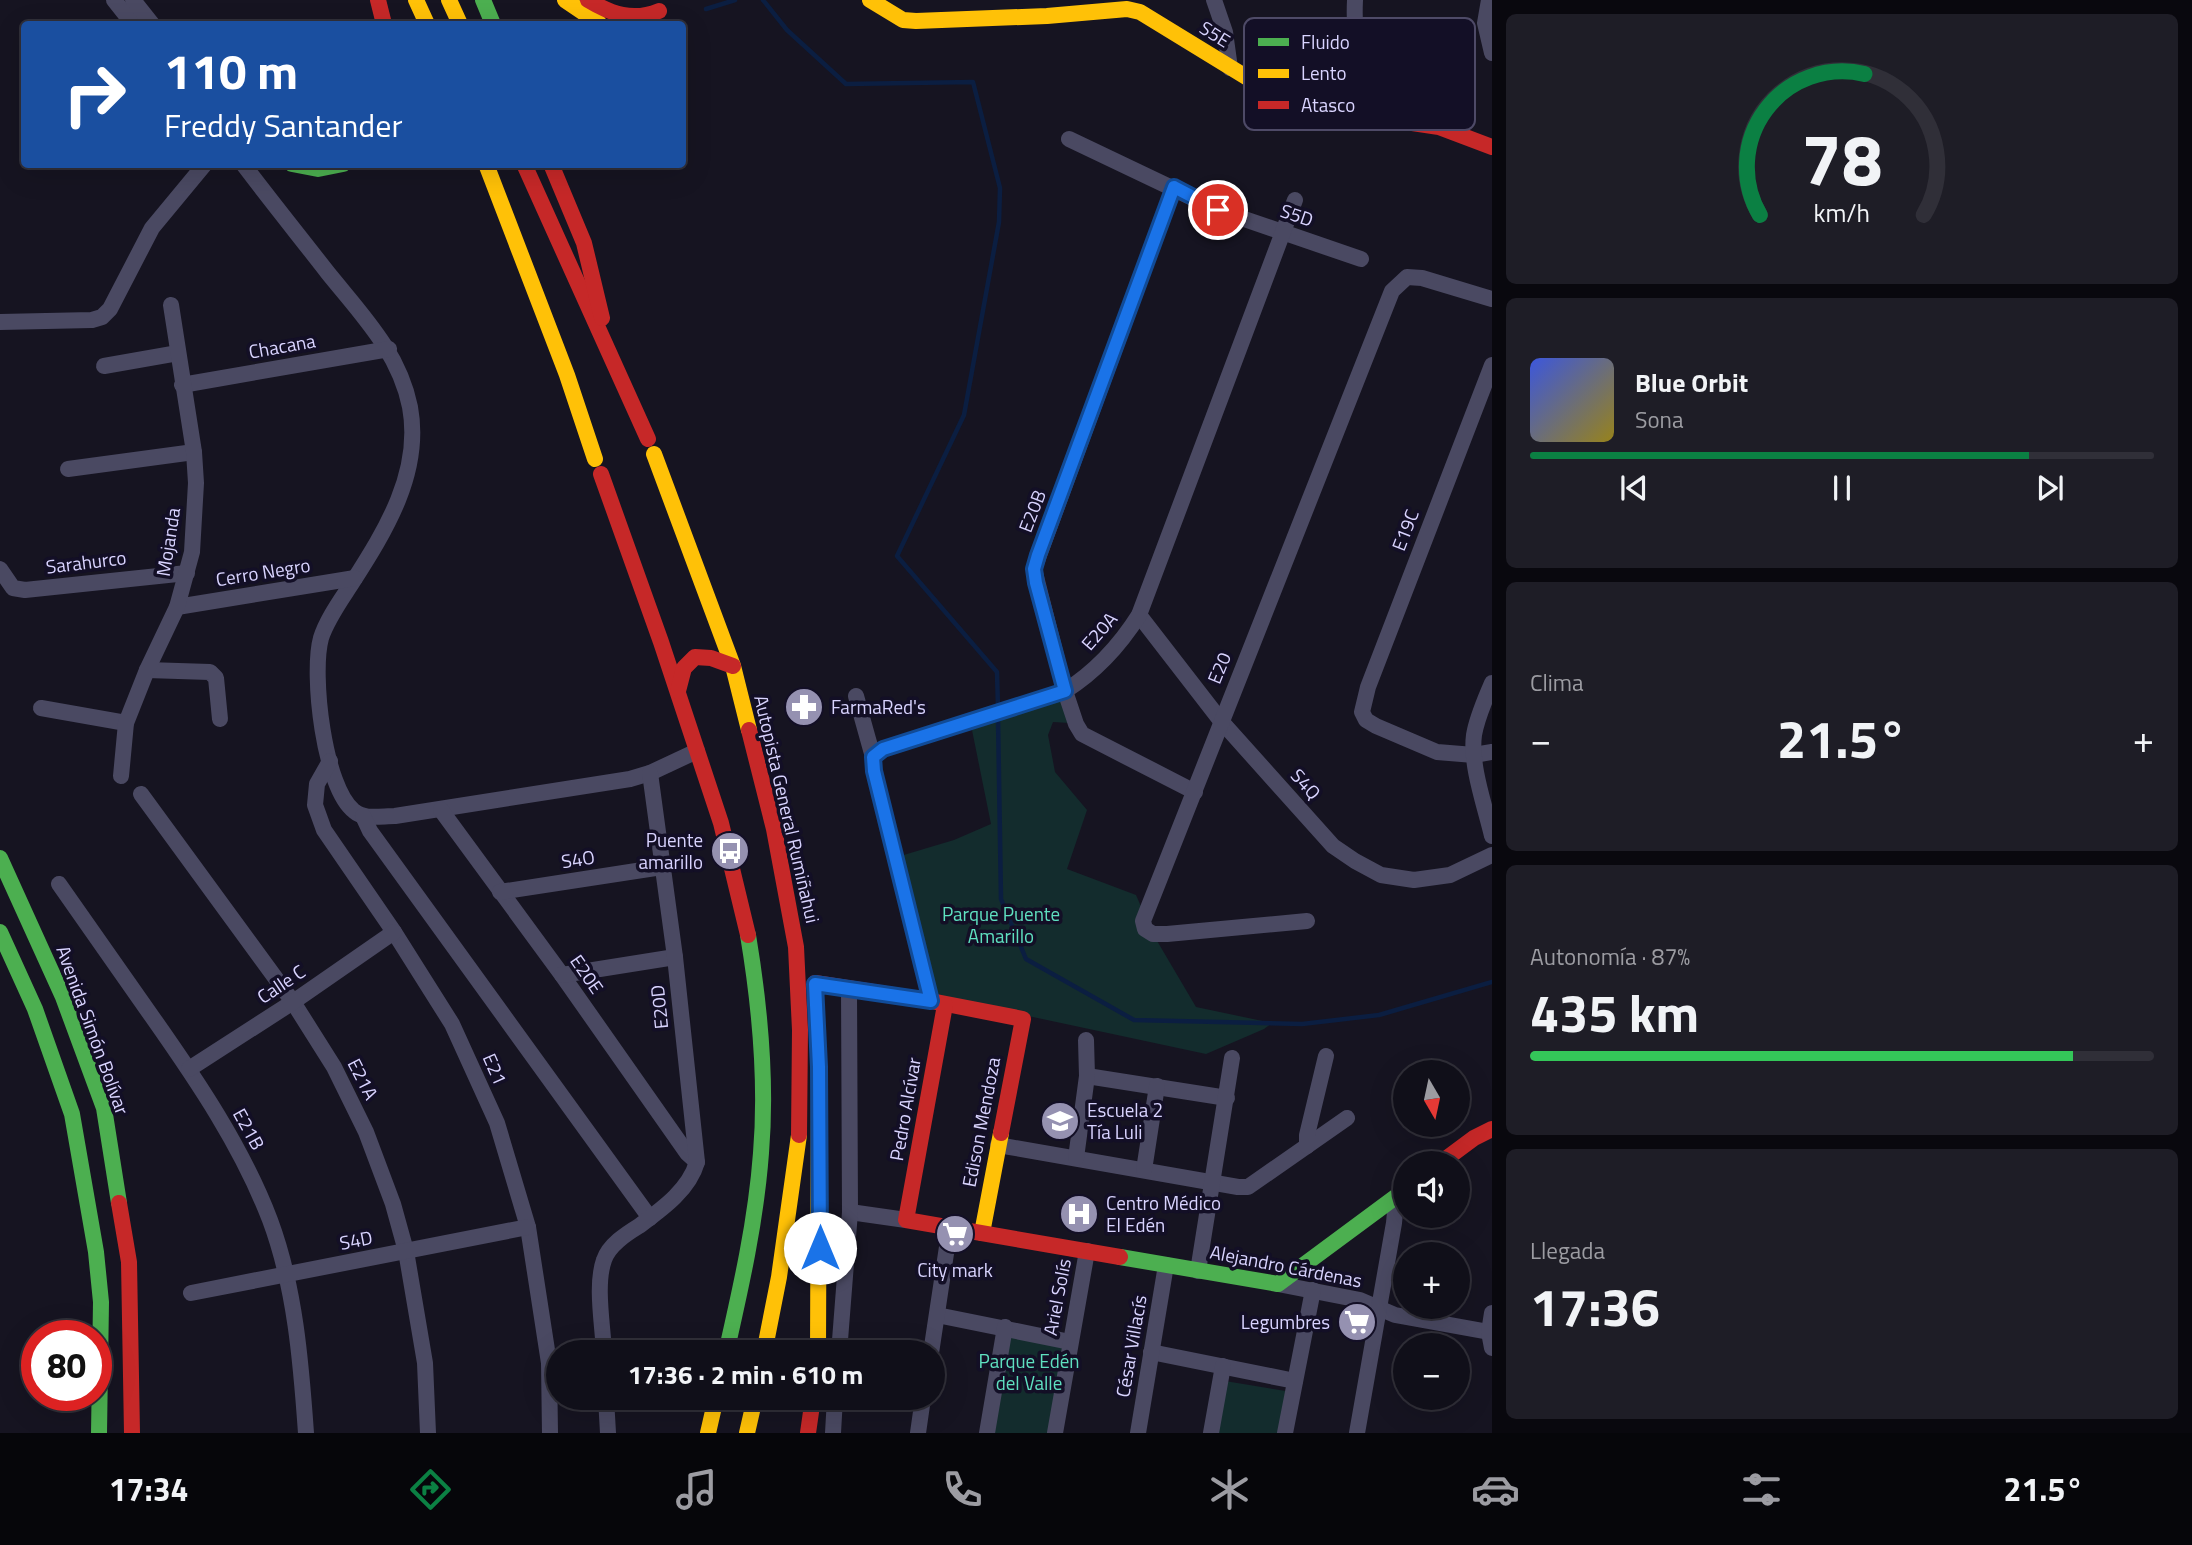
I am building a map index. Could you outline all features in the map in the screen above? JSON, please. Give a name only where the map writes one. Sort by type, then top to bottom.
[{"type":"main road","points":[[378,0],[383,21]]},
{"type":"main road","points":[[416,0],[426,21]]},
{"type":"main road","points":[[449,0],[459,21]]},
{"type":"main road","points":[[483,0],[492,21]]},
{"type":"main road","points":[[565,0],[594,21]]},
{"type":"main road","points":[[588,0],[603,10],[645,18],[663,6]]},
{"type":"main road","name":"S5E","points":[[870,0],[903,20],[916,21],[1047,16],[1127,9],[1140,12],[1244,76]]},
{"type":"main road","points":[[646,21],[663,6]]},
{"type":"main road","name":"S5E","points":[[1447,130],[1492,147]]},
{"type":"main road","points":[[301,168],[332,168]]},
{"type":"main road","name":"Autopista General Rumiñahui","points":[[489,168],[527,218],[611,360],[651,446],[733,666],[774,829],[796,947],[800,1030],[800,1128],[779,1277],[767,1340]]},
{"type":"main road","name":"Autopista General Rumiñahui","points":[[524,168],[527,218],[567,375],[678,691],[730,851],[748,929],[759,1008],[763,1087],[760,1167],[750,1246],[729,1340]]},
{"type":"main road","points":[[553,168],[584,243],[611,360]]},
{"type":"main road","points":[[678,691],[679,674],[683,665],[692,659],[704,656],[733,666]]},
{"type":"main road","name":"Avenida Simón Bolívar","points":[[0,858],[63,997],[104,1108],[129,1262],[132,1433]]},
{"type":"main road","points":[[0,932],[34,1009],[72,1114],[96,1252],[100,1302],[99,1433]]},
{"type":"main road","points":[[796,947],[809,963],[816,990],[849,989],[938,1003]]},
{"type":"main road","name":"Edison Mendoza","points":[[938,1003],[1023,1019],[982,1233]]},
{"type":"main road","name":"Pedro Alcívar","points":[[906,1220],[938,1003]]},
{"type":"main road","points":[[818,1340],[819,1067]]},
{"type":"main road","points":[[1456,1151],[1492,1129]]},
{"type":"main road","points":[[1278,1284],[1393,1199]]},
{"type":"main road","name":"Alejandro Cárdenas","points":[[906,1220],[1278,1284]]},
{"type":"main road","points":[[708,1433],[713,1410]]},
{"type":"main road","points":[[747,1433],[752,1410]]},
{"type":"main road","points":[[808,1433],[811,1410]]},
{"type":"street","points":[[114,0],[131,21]]},
{"type":"street","points":[[133,0],[150,21]]},
{"type":"street","points":[[1214,0],[1225,32],[1230,68]]},
{"type":"street","points":[[1354,18],[1355,0]]},
{"type":"street","points":[[1489,0],[1485,23],[1492,53]]},
{"type":"street","name":"S5D","points":[[1069,139],[1218,210],[1361,259]]},
{"type":"street","points":[[0,322],[92,320],[102,317],[110,309],[152,228],[202,168]]},
{"type":"street","points":[[246,168],[389,349],[405,386],[410,408],[412,454],[397,503],[321,638],[317,689],[338,791],[352,810],[363,816],[395,816],[630,779],[650,773],[697,751]]},
{"type":"street","name":"E20B","points":[[1174,187],[1034,569],[1062,691],[1082,734],[1195,792]]},
{"type":"street","name":"E20A","points":[[873,757],[883,749],[1062,691],[1082,680],[1123,640],[1139,615],[1295,200]]},
{"type":"street","name":"E20","points":[[1307,921],[1153,934],[1145,929],[1143,921],[1392,291],[1407,277],[1422,278],[1492,299]]},
{"type":"street","name":"Mojanda","points":[[121,776],[126,723],[147,670],[177,607],[192,552],[196,483],[194,452],[171,305]]},
{"type":"street","name":"Chacana","points":[[182,384],[389,349]]},
{"type":"street","points":[[104,366],[178,353]]},
{"type":"street","name":"E19C","points":[[1474,755],[1437,752],[1376,726],[1366,720],[1362,712],[1373,674],[1492,365]]},
{"type":"street","points":[[68,469],[194,452]]},
{"type":"street","name":"Sarahurco","points":[[0,569],[13,588],[25,590],[187,573]]},
{"type":"street","name":"Cerro Negro","points":[[177,607],[355,578]]},
{"type":"street","name":"S4Q","points":[[1139,615],[1221,721],[1333,846],[1354,862],[1381,875],[1414,880],[1450,875],[1492,855]]},
{"type":"street","points":[[147,670],[210,672],[216,678],[220,719]]},
{"type":"street","points":[[1492,683],[1474,735],[1474,755],[1492,836]]},
{"type":"street","points":[[856,696],[938,1003]]},
{"type":"street","points":[[41,708],[126,723]]},
{"type":"street","points":[[1474,755],[1492,752]]},
{"type":"street","name":"E21","points":[[330,761],[317,784],[315,805],[324,830],[394,932],[457,1037],[496,1123],[528,1227],[549,1363],[550,1433]]},
{"type":"street","name":"E20D","points":[[650,773],[675,957],[697,1162]]},
{"type":"street","name":"E21A","points":[[141,794],[293,1002],[334,1068],[366,1132],[393,1204],[406,1251],[425,1363],[428,1433]]},
{"type":"street","name":"E20E","points":[[441,810],[562,975],[687,1153],[697,1162]]},
{"type":"street","points":[[363,816],[370,831],[650,1218]]},
{"type":"street","name":"S4O","points":[[500,892],[662,867]]},
{"type":"street","name":"E21B","points":[[59,884],[189,1069],[235,1143],[270,1220],[286,1275],[297,1337],[306,1433]]},
{"type":"street","name":"Calle C","points":[[189,1069],[394,932]]},
{"type":"street","points":[[562,975],[675,957]]},
{"type":"street","points":[[840,1340],[850,1212],[849,989]]},
{"type":"street","points":[[1076,1158],[1087,1076],[1086,1040]]},
{"type":"street","points":[[1307,1146],[1307,1135],[1326,1056]]},
{"type":"street","points":[[1198,1270],[1232,1058]]},
{"type":"street","points":[[1087,1076],[1227,1098]]},
{"type":"street","points":[[1144,1170],[1157,1086]]},
{"type":"street","points":[[998,1145],[1248,1187],[1347,1118]]},
{"type":"street","points":[[603,1340],[600,1280],[604,1258],[619,1240],[650,1218],[685,1187],[697,1162]]},
{"type":"street","name":"Alejandro Cárdenas","points":[[850,1212],[906,1220]]},
{"type":"street","name":"S4D","points":[[191,1293],[528,1227]]},
{"type":"street","points":[[933,1340],[950,1227]]},
{"type":"street","points":[[1357,1433],[1393,1228]]},
{"type":"street","name":"Ariel Solís","points":[[1055,1433],[1087,1251]]},
{"type":"street","name":"César Villacís","points":[[1138,1433],[1166,1265]]},
{"type":"street","name":"Alejandro Cárdenas","points":[[1278,1284],[1360,1300],[1395,1315],[1491,1340]]},
{"type":"street","points":[[1285,1433],[1313,1290]]},
{"type":"street","points":[[1491,1340],[1492,1313]]},
{"type":"street","points":[[937,1315],[1070,1342]]},
{"type":"street","points":[[986,1433],[1005,1327]]},
{"type":"street","points":[[1151,1352],[1295,1381]]},
{"type":"street","points":[[1211,1433],[1223,1366]]},
{"type":"street","points":[[607,1410],[608,1433]]},
{"type":"street","points":[[833,1433],[834,1410]]},
{"type":"street","points":[[918,1433],[921,1410]]},
{"type":"green space","name":"Parque Puente Amarillo","points":[[1062,697],[1070,723],[1053,722],[1048,735],[1055,772],[1087,810],[1067,869],[1136,895],[1153,934],[1196,1007],[1272,1023],[1264,1029],[1206,1054],[1033,1017],[931,1001],[897,857],[954,840],[991,824],[972,730]]},
{"type":"green space","name":"Parque Edén del Valle","points":[[1004,1332],[1066,1345],[1049,1433],[990,1433]]},
{"type":"green space","points":[[1225,1381],[1292,1392],[1286,1433],[1215,1433]]},
{"type":"waterway","points":[[706,9],[735,0]]},
{"type":"waterway","points":[[763,0],[787,30],[846,84],[973,82],[1000,188],[999,222],[964,415],[897,556],[997,672],[998,708]]},
{"type":"waterway","points":[[998,717],[1001,899],[1026,959],[1134,1020],[1302,1024],[1379,1015],[1492,982]]},
{"type":"traffic: fast","points":[[483,0],[492,21]]},
{"type":"traffic: fast","points":[[313,168],[323,168]]},
{"type":"traffic: fast","points":[[0,858],[63,997],[104,1108],[119,1203]]},
{"type":"traffic: fast","points":[[0,932],[35,1009],[72,1114],[96,1252],[101,1302],[99,1433]]},
{"type":"traffic: fast","points":[[729,1340],[752,1229],[763,1126],[761,1044],[748,935]]},
{"type":"traffic: fast","points":[[1120,1257],[1278,1284],[1393,1199]]},
{"type":"traffic: slow","points":[[416,0],[426,21]]},
{"type":"traffic: slow","points":[[449,0],[459,21]]},
{"type":"traffic: slow","points":[[565,0],[596,21]]},
{"type":"traffic: slow","points":[[870,0],[903,20],[916,21],[1047,16],[1127,9],[1140,12],[1244,76]]},
{"type":"traffic: slow","points":[[488,168],[567,375],[595,459]]},
{"type":"traffic: slow","points":[[654,454],[733,666],[749,730]]},
{"type":"traffic: slow","points":[[818,1340],[819,1077]]},
{"type":"traffic: slow","points":[[982,1233],[1001,1133]]},
{"type":"traffic: slow","points":[[767,1340],[779,1277],[799,1135]]},
{"type":"traffic: slow","points":[[708,1433],[713,1410]]},
{"type":"traffic: slow","points":[[747,1433],[752,1410]]},
{"type":"traffic: jam","points":[[378,0],[383,21]]},
{"type":"traffic: jam","points":[[588,0],[622,15],[640,16],[659,11]]},
{"type":"traffic: jam","points":[[1447,130],[1492,147]]},
{"type":"traffic: jam","points":[[526,168],[648,439]]},
{"type":"traffic: jam","points":[[553,168],[584,243],[602,318]]},
{"type":"traffic: jam","points":[[601,474],[661,642],[721,823],[748,935]]},
{"type":"traffic: jam","points":[[678,691],[684,668],[695,657],[711,658],[733,666]]},
{"type":"traffic: jam","points":[[749,730],[774,829],[796,947],[800,1030],[799,1135]]},
{"type":"traffic: jam","points":[[815,983],[1023,1019],[1001,1133]]},
{"type":"traffic: jam","points":[[945,1005],[906,1220],[1120,1257]]},
{"type":"traffic: jam","points":[[1456,1151],[1492,1129]]},
{"type":"traffic: jam","points":[[119,1203],[129,1262],[132,1433]]},
{"type":"traffic: jam","points":[[808,1433],[811,1410]]},
{"type":"place","name":"FarmaRed's","points":[[804,707]]},
{"type":"place","name":"Puente amarillo","points":[[730,851]]},
{"type":"place","name":"Escuela 2 Tía Luli","points":[[1060,1121]]},
{"type":"place","name":"Centro Médico El Edén","points":[[1079,1214]]},
{"type":"place","name":"City mark","points":[[955,1234]]},
{"type":"place","name":"Legumbres","points":[[1357,1322]]},
{"type":"route","points":[[820,1248],[819,1067],[815,984],[931,1001],[874,771],[873,757],[883,749],[989,713],[1065,691],[1036,583],[1034,569],[1038,555],[1174,187],[1218,210]]}]
